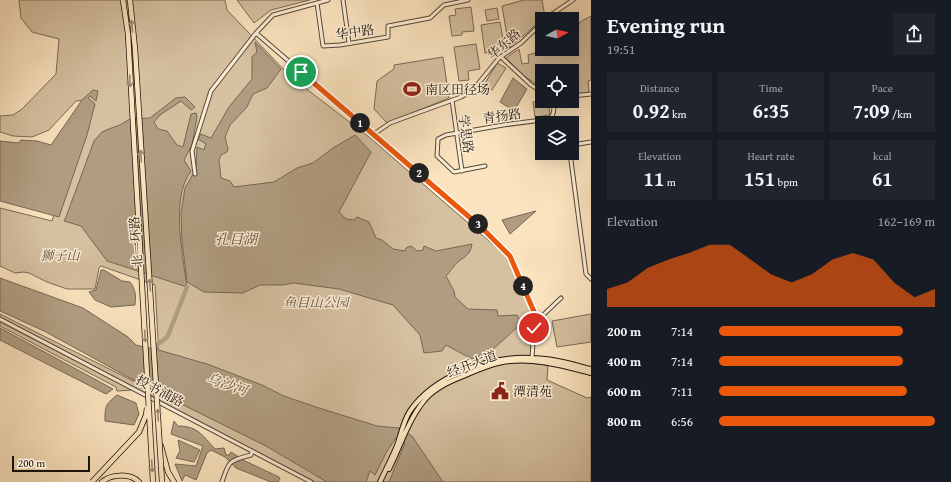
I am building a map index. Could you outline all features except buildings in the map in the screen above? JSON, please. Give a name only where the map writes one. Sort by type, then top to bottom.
[{"type":"highway","name":"北一环路","points":[[123,0],[128,42],[153,482]]},
{"type":"highway","name":"北一环路","points":[[130,0],[135,49],[162,482]]},
{"type":"highway","points":[[92,482],[134,439],[142,426],[147,408],[145,372],[146,357]]},
{"type":"highway","points":[[160,440],[168,472],[174,482]]},
{"type":"highway","points":[[102,482],[113,477],[126,476],[136,479],[139,482]]},
{"type":"main road","name":"经开大道","points":[[398,446],[408,416],[424,395],[435,386],[470,368],[497,360],[532,358],[591,369]]},
{"type":"main road","name":"经开大道","points":[[398,446],[407,432],[413,416],[425,400],[450,381],[498,363],[531,361],[558,364],[591,373]]},
{"type":"main road","points":[[380,482],[398,446]]},
{"type":"main road","points":[[384,482],[398,446]]},
{"type":"street","points":[[195,174],[192,151],[211,91],[256,33],[273,15],[328,0]]},
{"type":"street","points":[[343,0],[349,43]]},
{"type":"street","name":"华中路","points":[[317,3],[323,46],[388,37],[388,26],[430,18],[444,5],[468,0]]},
{"type":"street","points":[[555,12],[573,0]]},
{"type":"street","name":"华东路","points":[[374,134],[390,123],[452,100],[473,90],[501,57],[521,43],[535,30]]},
{"type":"street","points":[[256,33],[482,228],[510,256],[535,314],[539,319]]},
{"type":"street","points":[[501,57],[535,88]]},
{"type":"street","points":[[579,95],[591,94]]},
{"type":"street","name":"学思路","points":[[452,100],[462,171]]},
{"type":"street","name":"青扬路","points":[[462,171],[454,172],[437,156],[438,139],[446,135],[456,133],[550,119],[554,115],[554,108]]},
{"type":"street","points":[[579,144],[591,142]]},
{"type":"street","points":[[571,160],[586,274],[591,279]]},
{"type":"street","points":[[462,171],[485,166]]},
{"type":"street","points":[[532,358],[534,328],[539,319],[561,298]]},
{"type":"street","name":"投书浦路","points":[[0,319],[311,482]]},
{"type":"street","points":[[222,482],[227,465],[233,460],[251,455],[252,451]]},
{"type":"green space","name":"鱼目山公园","points":[[19,0],[225,0],[227,10],[291,77],[369,137],[504,254],[513,266],[536,318],[532,330],[530,363],[548,365],[547,380],[587,398],[591,397],[591,482],[315,482],[0,319],[0,314],[161,395],[155,285],[101,266],[99,268],[95,289],[67,289],[47,282],[29,273],[15,273],[0,266],[0,208],[52,221],[87,108],[94,105],[93,102],[85,100],[76,101],[49,130],[32,137],[13,136],[0,132],[0,116],[13,115],[22,109],[56,74],[59,39],[32,32],[21,18]]},
{"type":"green space","points":[[237,0],[310,0],[271,10],[254,23]]},
{"type":"green space","points":[[524,0],[542,0],[544,12],[535,12],[535,26],[509,48],[502,6]]},
{"type":"green space","points":[[471,7],[474,31],[462,32],[462,35],[452,36],[449,16],[456,15],[455,9]]},
{"type":"green space","points":[[497,8],[499,19],[487,21],[485,10]]},
{"type":"green space","points":[[591,16],[591,80],[588,81],[589,93],[579,94],[579,64],[535,64],[535,84],[522,74],[506,58],[519,49],[522,64],[529,63],[528,55],[535,53],[535,56],[579,56],[580,22]]},
{"type":"green space","points":[[500,22],[504,44],[495,46],[496,52],[485,53],[481,25]]},
{"type":"green space","points":[[476,44],[480,69],[468,71],[469,80],[459,81],[454,47]]},
{"type":"green space","name":"南区田径场","points":[[443,57],[449,98],[387,123],[374,109],[377,81],[394,69],[394,65]]},
{"type":"green space","points":[[497,63],[506,68],[492,90],[484,85]]},
{"type":"green space","points":[[533,102],[535,102],[535,108],[549,108],[550,115],[535,117]]},
{"type":"green space","points":[[591,314],[591,342],[557,347],[552,321]]},
{"type":"green space","points":[[0,322],[132,390],[117,391],[116,387],[0,326]]},
{"type":"water","name":"孔目湖","points":[[255,42],[281,69],[267,88],[253,94],[247,107],[230,125],[225,137],[228,149],[227,152],[221,155],[219,160],[221,178],[230,181],[234,187],[274,182],[297,168],[313,163],[333,148],[355,135],[371,152],[339,212],[346,219],[354,220],[357,217],[369,222],[376,238],[382,240],[393,249],[405,251],[406,248],[411,246],[417,251],[423,250],[424,246],[436,251],[472,244],[471,250],[468,254],[457,263],[446,276],[454,291],[455,297],[468,309],[497,310],[498,316],[517,315],[522,323],[490,352],[472,359],[446,345],[442,351],[424,353],[420,335],[393,305],[339,289],[294,283],[282,285],[260,285],[243,293],[204,292],[187,282],[182,240],[181,213],[185,188],[196,169],[197,147],[204,150],[206,144],[198,139],[201,134],[211,138],[229,107],[252,79],[252,57],[257,52]]},
{"type":"water","points":[[513,78],[527,89],[514,111],[500,102]]},
{"type":"water","points":[[93,90],[98,91],[96,101],[90,96],[88,98],[95,104],[87,135],[59,217],[0,201],[0,141],[18,143],[21,140],[37,141],[51,145],[82,100]]},
{"type":"water","name":"孔目湖","points":[[185,97],[195,107],[191,110],[181,101],[160,115],[154,122],[158,129],[167,131],[177,145],[183,147],[191,114],[196,113],[197,117],[192,145],[184,160],[191,171],[181,196],[179,212],[181,244],[187,287],[107,261],[81,226],[64,221],[94,141],[102,132],[120,125],[130,119],[150,118],[176,98]]},
{"type":"water","points":[[536,211],[510,234],[502,220]]},
{"type":"water","points":[[101,270],[104,270],[122,281],[130,282],[135,293],[135,305],[111,307],[95,300],[89,292],[96,290]]},
{"type":"water","name":"乌沙河","points":[[0,278],[83,308],[128,337],[136,345],[207,364],[262,385],[284,396],[319,408],[377,426],[399,428],[412,436],[443,482],[389,482],[405,443],[396,438],[387,451],[375,475],[370,471],[366,482],[327,482],[266,446],[139,383],[44,331],[0,311]]},
{"type":"water","points":[[0,328],[113,389],[106,394],[0,340]]},
{"type":"water","points":[[117,395],[136,403],[139,414],[134,425],[105,421],[106,406]]},
{"type":"water","points":[[174,421],[178,426],[185,426],[199,432],[215,449],[224,448],[226,455],[229,455],[231,452],[245,461],[279,477],[280,479],[278,482],[271,482],[236,468],[225,457],[211,450],[207,453],[196,480],[185,475],[182,481],[175,464],[196,466],[203,446],[171,434]]},
{"type":"water","points":[[178,440],[200,450],[194,462],[176,458],[180,451]]},
{"type":"waterway","points":[[156,354],[156,346],[167,337],[187,287]]},
{"type":"place","name":"南区田径场","points":[[412,89]]},
{"type":"place","name":"潭清苑","points":[[500,391]]},
{"type":"route","points":[[301,72],[482,228],[510,256],[535,314],[539,319],[534,328]]},
{"type":"park label","name":"狮子山","points":[[60,255]]}]
